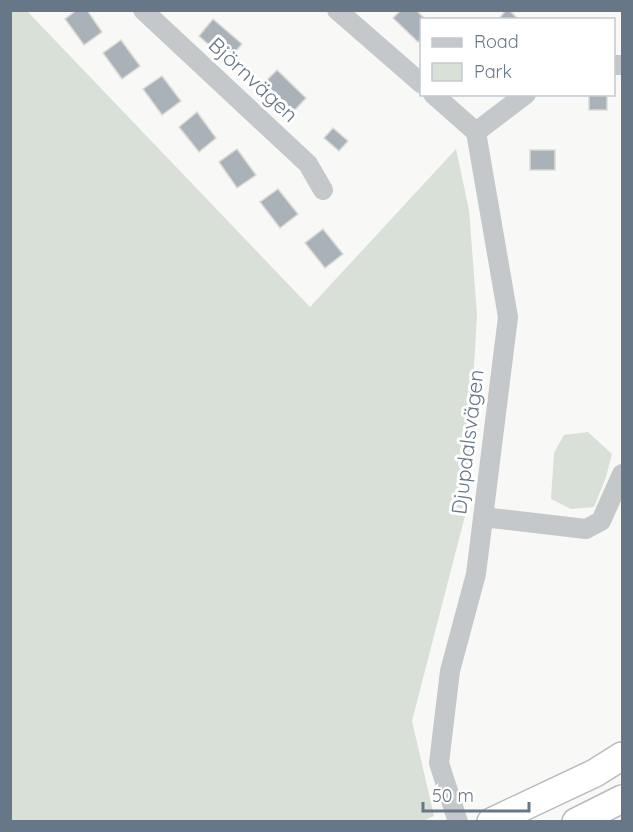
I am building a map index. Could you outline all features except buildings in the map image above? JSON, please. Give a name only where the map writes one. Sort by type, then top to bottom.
[{"type":"highway","points":[[491,822],[595,773],[622,756]]},
{"type":"highway","points":[[576,822],[622,799]]},
{"type":"street","name":"Björnvägen","points":[[143,10],[308,164],[322,190]]},
{"type":"street","points":[[337,10],[420,82]]},
{"type":"street","points":[[435,96],[476,132],[523,96]]},
{"type":"street","name":"Djupdalsvägen","points":[[457,819],[439,763],[450,670],[476,574],[508,316],[476,132]]},
{"type":"street","points":[[483,517],[586,529],[601,521],[622,474]]},
{"type":"green space","points":[[10,11],[27,11],[310,307],[456,149],[469,210],[477,314],[466,512],[412,721],[434,816],[421,822],[11,821]]},
{"type":"green space","points":[[588,432],[612,454],[594,507],[571,509],[551,499],[554,453],[564,435]]}]
